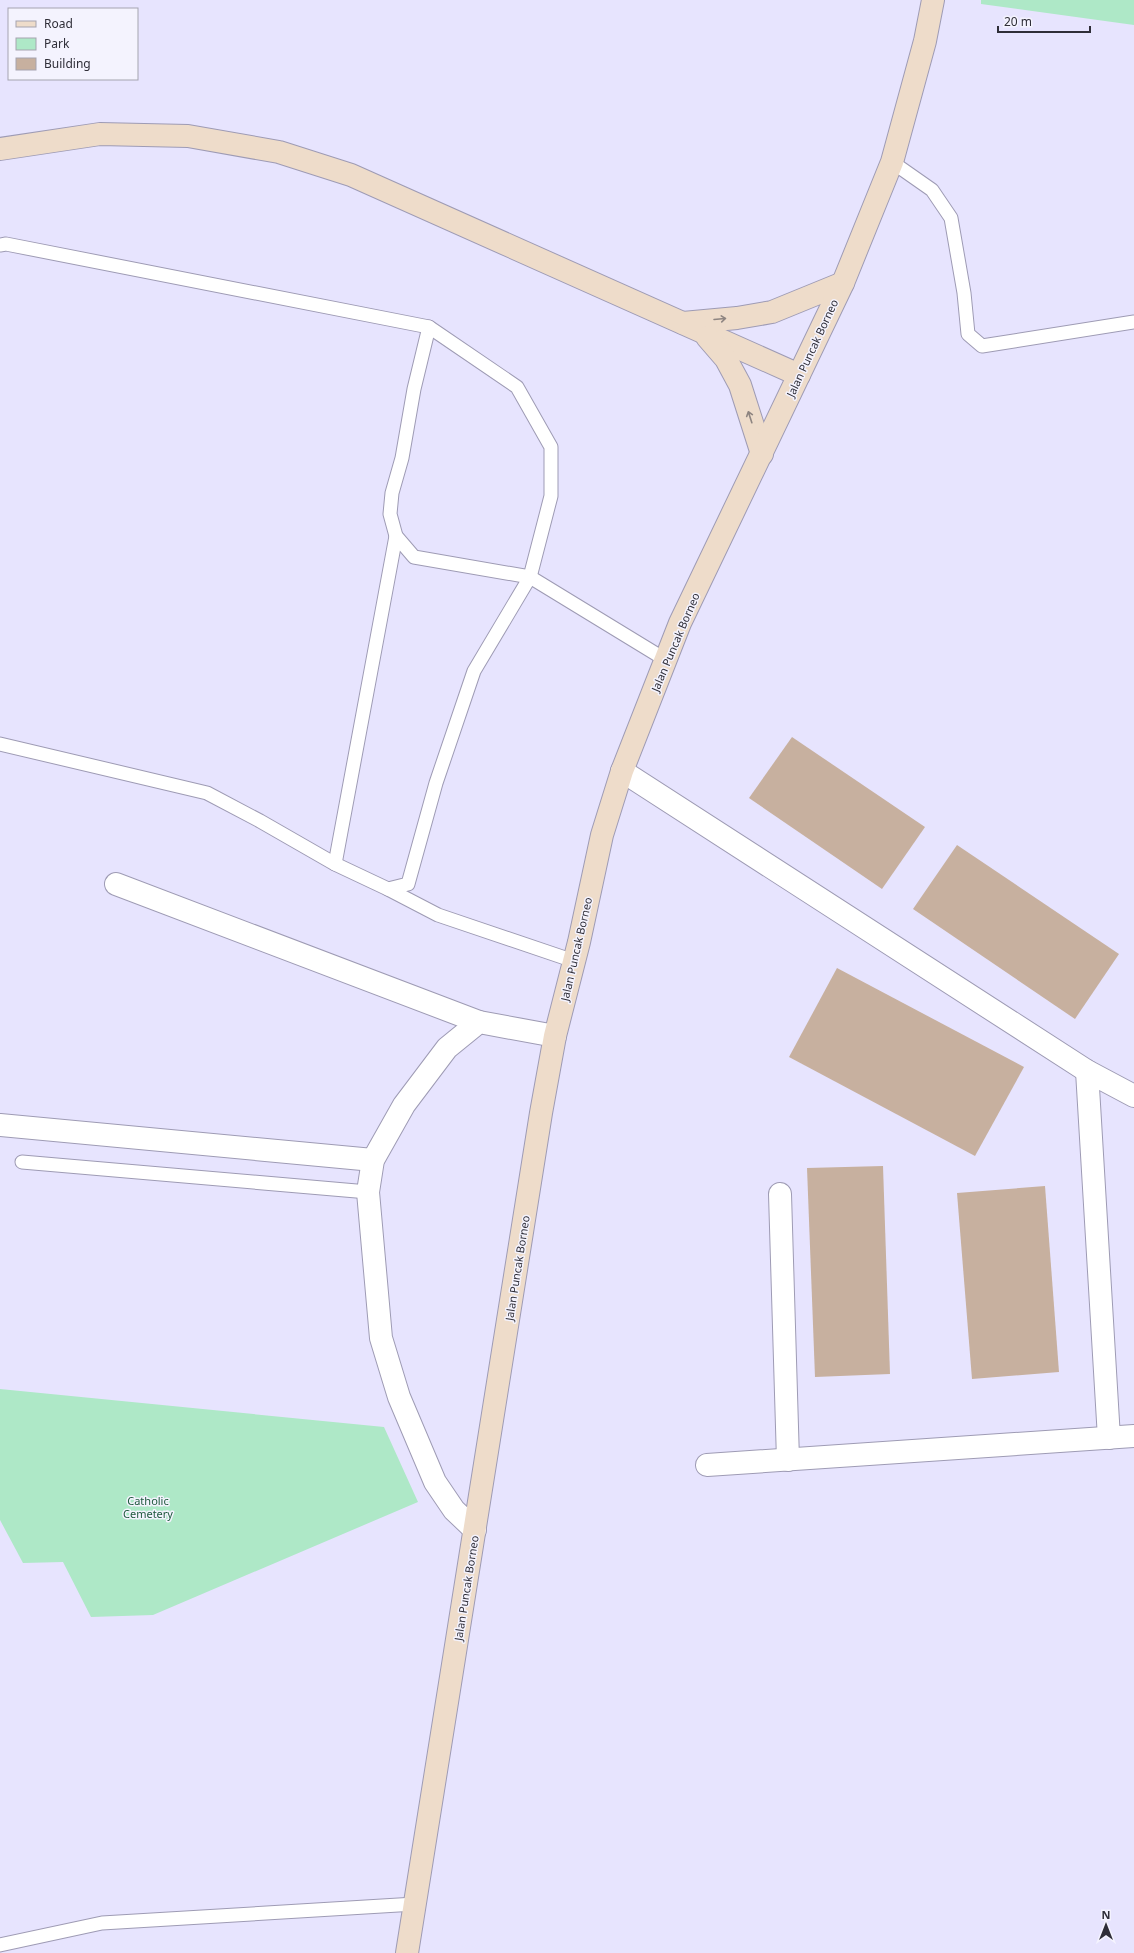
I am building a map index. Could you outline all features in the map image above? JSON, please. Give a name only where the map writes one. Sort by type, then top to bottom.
[{"type":"main road","name":"Jalan Puncak Borneo","points":[[408,1953],[541,1113],[555,1036],[574,961],[602,835],[622,771],[680,622],[843,283],[892,162],[925,40],[933,0]]},
{"type":"main road","points":[[0,149],[100,134],[188,136],[279,152],[351,175],[799,375]]},
{"type":"main road","points":[[682,323],[737,318],[772,312],[843,283]]},
{"type":"main road","points":[[705,334],[726,359],[740,385],[762,454]]},
{"type":"street","points":[[622,771],[1087,1071],[1134,1096]]},
{"type":"street","points":[[116,884],[479,1022],[555,1036]]},
{"type":"street","points":[[475,1530],[454,1510],[435,1482],[399,1397],[381,1338],[368,1192],[373,1160],[404,1105],[447,1048],[479,1022]]},
{"type":"street","points":[[1087,1071],[1109,1438]]},
{"type":"street","points":[[0,1125],[373,1160]]},
{"type":"street","points":[[780,1194],[788,1460]]},
{"type":"street","points":[[707,1466],[1134,1436]]},
{"type":"lane","points":[[892,162],[932,190],[951,218],[964,293],[968,334],[982,346],[1134,322]]},
{"type":"lane","points":[[0,245],[14,245],[429,328],[517,387],[551,447],[551,496],[530,577],[474,672],[436,783],[408,884],[388,889]]},
{"type":"lane","points":[[429,328],[414,389],[402,458],[392,493],[390,514],[396,536],[414,557],[530,577],[666,660]]},
{"type":"lane","points":[[335,864],[396,536]]},
{"type":"lane","points":[[0,744],[207,793],[260,821],[335,864],[438,915],[574,961]]},
{"type":"lane","points":[[22,1162],[368,1192]]},
{"type":"lane","points":[[0,1945],[102,1923],[415,1904]]},
{"type":"green space","points":[[981,0],[1134,0],[1134,25],[981,4]]},
{"type":"green space","name":"Catholic Cemetery","points":[[0,1389],[384,1427],[418,1502],[153,1615],[91,1617],[63,1562],[23,1563],[0,1520]]},
{"type":"building","points":[[792,737],[925,827],[882,889],[749,798]]},
{"type":"building","points":[[957,845],[1119,954],[1075,1019],[913,909]]},
{"type":"building","points":[[837,968],[1024,1067],[975,1156],[789,1057]]},
{"type":"building","points":[[883,1166],[890,1374],[815,1377],[807,1168]]},
{"type":"building","points":[[1045,1186],[1059,1372],[972,1379],[957,1193]]}]
